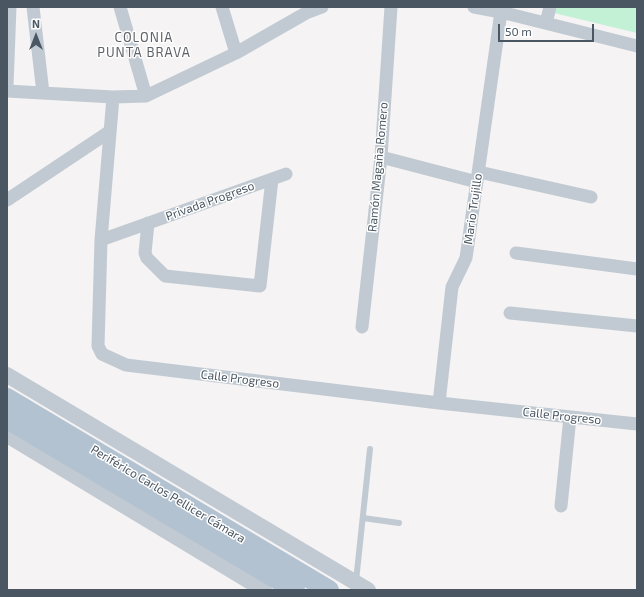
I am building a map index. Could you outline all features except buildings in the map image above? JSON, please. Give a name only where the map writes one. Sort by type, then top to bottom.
[{"type":"main road","name":"Periférico Carlos Pellicer Cámara","points":[[7,398],[329,590]]},
{"type":"main road","name":"Periférico Carlos Pellicer Cámara","points":[[7,419],[295,590]]},
{"type":"street","points":[[7,86],[10,7]]},
{"type":"street","points":[[33,7],[43,93]]},
{"type":"street","points":[[120,7],[146,96]]},
{"type":"street","points":[[222,7],[236,53]]},
{"type":"street","points":[[7,91],[112,97],[146,96],[236,53],[306,10],[322,7]]},
{"type":"street","name":"Ramón Magaña Romero","points":[[362,327],[381,158],[391,7]]},
{"type":"street","points":[[474,7],[501,12],[637,46]]},
{"type":"street","points":[[546,23],[550,7]]},
{"type":"street","name":"Mario Trujillo","points":[[439,403],[452,287],[466,258],[501,12]]},
{"type":"street","name":"Calle Progreso","points":[[112,97],[100,240],[98,346],[102,354],[126,365],[439,403],[637,424]]},
{"type":"street","points":[[7,200],[110,132]]},
{"type":"street","points":[[381,158],[591,198]]},
{"type":"street","name":"Privada Progreso","points":[[100,240],[286,174]]},
{"type":"street","name":"Privada Progreso","points":[[148,223],[144,253],[146,258],[165,276],[260,286],[272,179]]},
{"type":"street","points":[[516,253],[637,268]]},
{"type":"street","points":[[510,313],[637,326]]},
{"type":"street","points":[[7,375],[362,586]]},
{"type":"street","points":[[561,506],[570,417]]},
{"type":"street","points":[[7,435],[264,590]]},
{"type":"lane","points":[[362,586],[363,518],[370,449]]},
{"type":"lane","points":[[363,518],[399,523]]},
{"type":"green space","points":[[552,7],[637,7],[637,33],[550,12]]},
{"type":"district","name":"COLONIA PUNTA BRAVA","points":[[144,46]]}]
